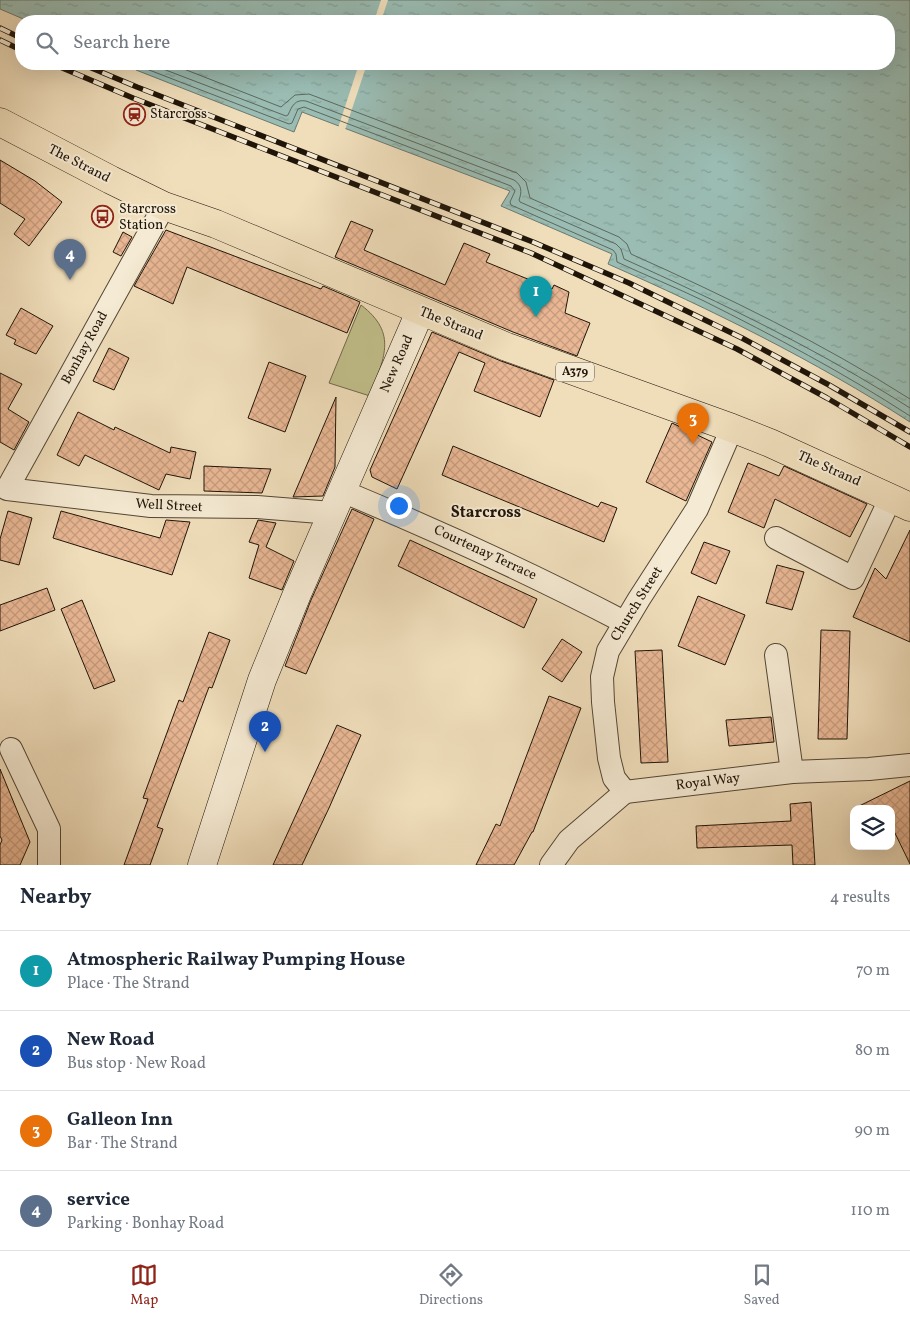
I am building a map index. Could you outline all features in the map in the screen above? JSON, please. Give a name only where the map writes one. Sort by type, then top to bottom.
[{"type":"main road","name":"The Strand","points":[[0,122],[164,206],[216,224],[420,312],[554,364],[732,428],[901,502]]},
{"type":"street","name":"Bonhay Road","points":[[6,489],[164,206]]},
{"type":"street","name":"New Road","points":[[202,865],[262,680],[296,594],[420,312]]},
{"type":"street","name":"Church Street","points":[[625,792],[614,778],[609,758],[602,677],[608,651],[624,622],[697,509],[732,428]]},
{"type":"street","name":"Well Street","points":[[6,489],[151,506],[257,507],[337,502]]},
{"type":"street","name":"Courtenay Terrace","points":[[337,502],[407,518],[536,577],[624,622]]},
{"type":"street","points":[[776,538],[853,578],[901,502]]},
{"type":"street","points":[[776,655],[792,772]]},
{"type":"street","points":[[11,749],[49,829],[48,865]]},
{"type":"street","name":"Royal Way","points":[[625,792],[792,772],[869,769],[910,764]]},
{"type":"street","points":[[552,865],[568,840],[625,792]]},
{"type":"shaded area","points":[[361,305],[373,316],[380,326],[384,337],[383,359],[370,396],[329,383]]},
{"type":"water","points":[[0,0],[910,0],[910,422],[874,399],[762,337],[686,299],[608,264],[612,254],[501,206],[510,191],[302,112],[294,132],[136,70],[895,70],[895,15],[15,15],[0,9]]},
{"type":"pier","points":[[381,0],[388,0],[383,15],[376,15]]},
{"type":"pier","points":[[357,70],[365,70],[345,130],[338,128]]},
{"type":"building","points":[[0,160],[35,181],[62,202],[29,246],[14,234],[25,219],[0,203]]},
{"type":"building","points":[[351,221],[373,230],[364,250],[445,285],[464,243],[490,254],[486,262],[552,289],[554,285],[569,292],[565,313],[590,323],[577,356],[513,332],[335,257]]},
{"type":"building","points":[[166,230],[321,289],[323,286],[360,302],[347,333],[187,267],[173,304],[134,286]]},
{"type":"building","points":[[123,232],[132,237],[121,256],[113,252]]},
{"type":"building","points":[[21,308],[53,326],[36,354],[14,344],[16,340],[6,335]]},
{"type":"building","points":[[432,332],[501,361],[554,380],[540,417],[474,391],[485,363],[459,352],[397,489],[372,477],[370,470]]},
{"type":"building","points":[[109,348],[129,358],[114,390],[93,381]]},
{"type":"building","points":[[269,362],[306,376],[285,432],[248,418]]},
{"type":"building","points":[[0,373],[22,384],[8,409],[29,422],[14,450],[0,442]]},
{"type":"building","points":[[336,397],[335,467],[323,496],[293,497]]},
{"type":"building","points":[[78,412],[114,430],[115,427],[170,453],[171,447],[196,452],[190,479],[166,474],[159,490],[85,455],[79,466],[57,455]]},
{"type":"building","points":[[672,423],[712,442],[686,501],[646,482]]},
{"type":"building","points":[[453,446],[598,507],[601,502],[617,508],[604,542],[442,475]]},
{"type":"building","points":[[748,463],[779,476],[784,466],[867,504],[850,537],[775,499],[764,528],[728,512]]},
{"type":"building","points":[[204,466],[271,469],[262,493],[204,491]]},
{"type":"building","points":[[352,509],[374,519],[306,674],[285,666],[311,600]]},
{"type":"building","points":[[8,511],[32,518],[19,565],[0,560],[0,539]]},
{"type":"building","points":[[61,511],[160,538],[166,520],[190,522],[172,575],[53,538]]},
{"type":"building","points":[[258,520],[276,523],[266,547],[294,561],[282,590],[249,578],[259,545],[249,542]]},
{"type":"building","points":[[910,530],[910,642],[853,617],[875,568],[886,579]]},
{"type":"building","points":[[410,540],[537,599],[524,628],[398,566]]},
{"type":"building","points":[[704,542],[730,551],[716,584],[691,573]]},
{"type":"building","points":[[777,565],[804,572],[792,610],[766,603]]},
{"type":"building","points":[[47,588],[55,610],[0,631],[0,605]]},
{"type":"building","points":[[698,596],[745,615],[725,665],[678,646]]},
{"type":"building","points":[[82,600],[115,681],[94,689],[61,609]]},
{"type":"building","points":[[821,630],[850,631],[847,739],[818,739]]},
{"type":"building","points":[[209,632],[230,640],[212,688],[209,687],[157,827],[163,829],[150,865],[124,865],[148,799],[143,798],[179,700],[183,702]]},
{"type":"building","points":[[562,639],[582,652],[562,682],[542,669]]},
{"type":"building","points":[[662,650],[668,762],[641,763],[635,651]]},
{"type":"building","points":[[549,696],[581,708],[533,832],[514,865],[476,865],[496,824],[500,826]]},
{"type":"building","points":[[771,717],[774,742],[729,746],[726,720]]},
{"type":"building","points":[[337,725],[361,735],[329,808],[302,865],[273,865]]},
{"type":"building","points":[[0,769],[30,842],[20,865],[0,865],[0,845],[2,840],[0,836]]},
{"type":"building","points":[[910,781],[910,864],[895,833],[895,805],[861,805]]},
{"type":"building","points":[[811,802],[815,865],[793,865],[792,845],[697,848],[696,826],[791,821],[790,804]]},
{"type":"railway","points":[[0,28],[15,35]]},
{"type":"railway","points":[[0,40],[15,47]]},
{"type":"railway","points":[[67,70],[133,98],[531,253],[737,349],[827,398],[910,447]]},
{"type":"railway","points":[[96,70],[533,242],[629,283],[742,338],[910,432]]},
{"type":"place","name":"Starcross","points":[[134,114]]},
{"type":"place","name":"Starcross Station","points":[[103,217]]},
{"type":"place","name":"service","points":[[70,280]]},
{"type":"place","name":"Atmospheric Railway Pumping House","points":[[536,317]]},
{"type":"place","name":"Galleon Inn","points":[[693,444]]},
{"type":"place","name":"New Road","points":[[265,752]]},
{"type":"district","name":"Starcross","points":[[486,513]]}]
